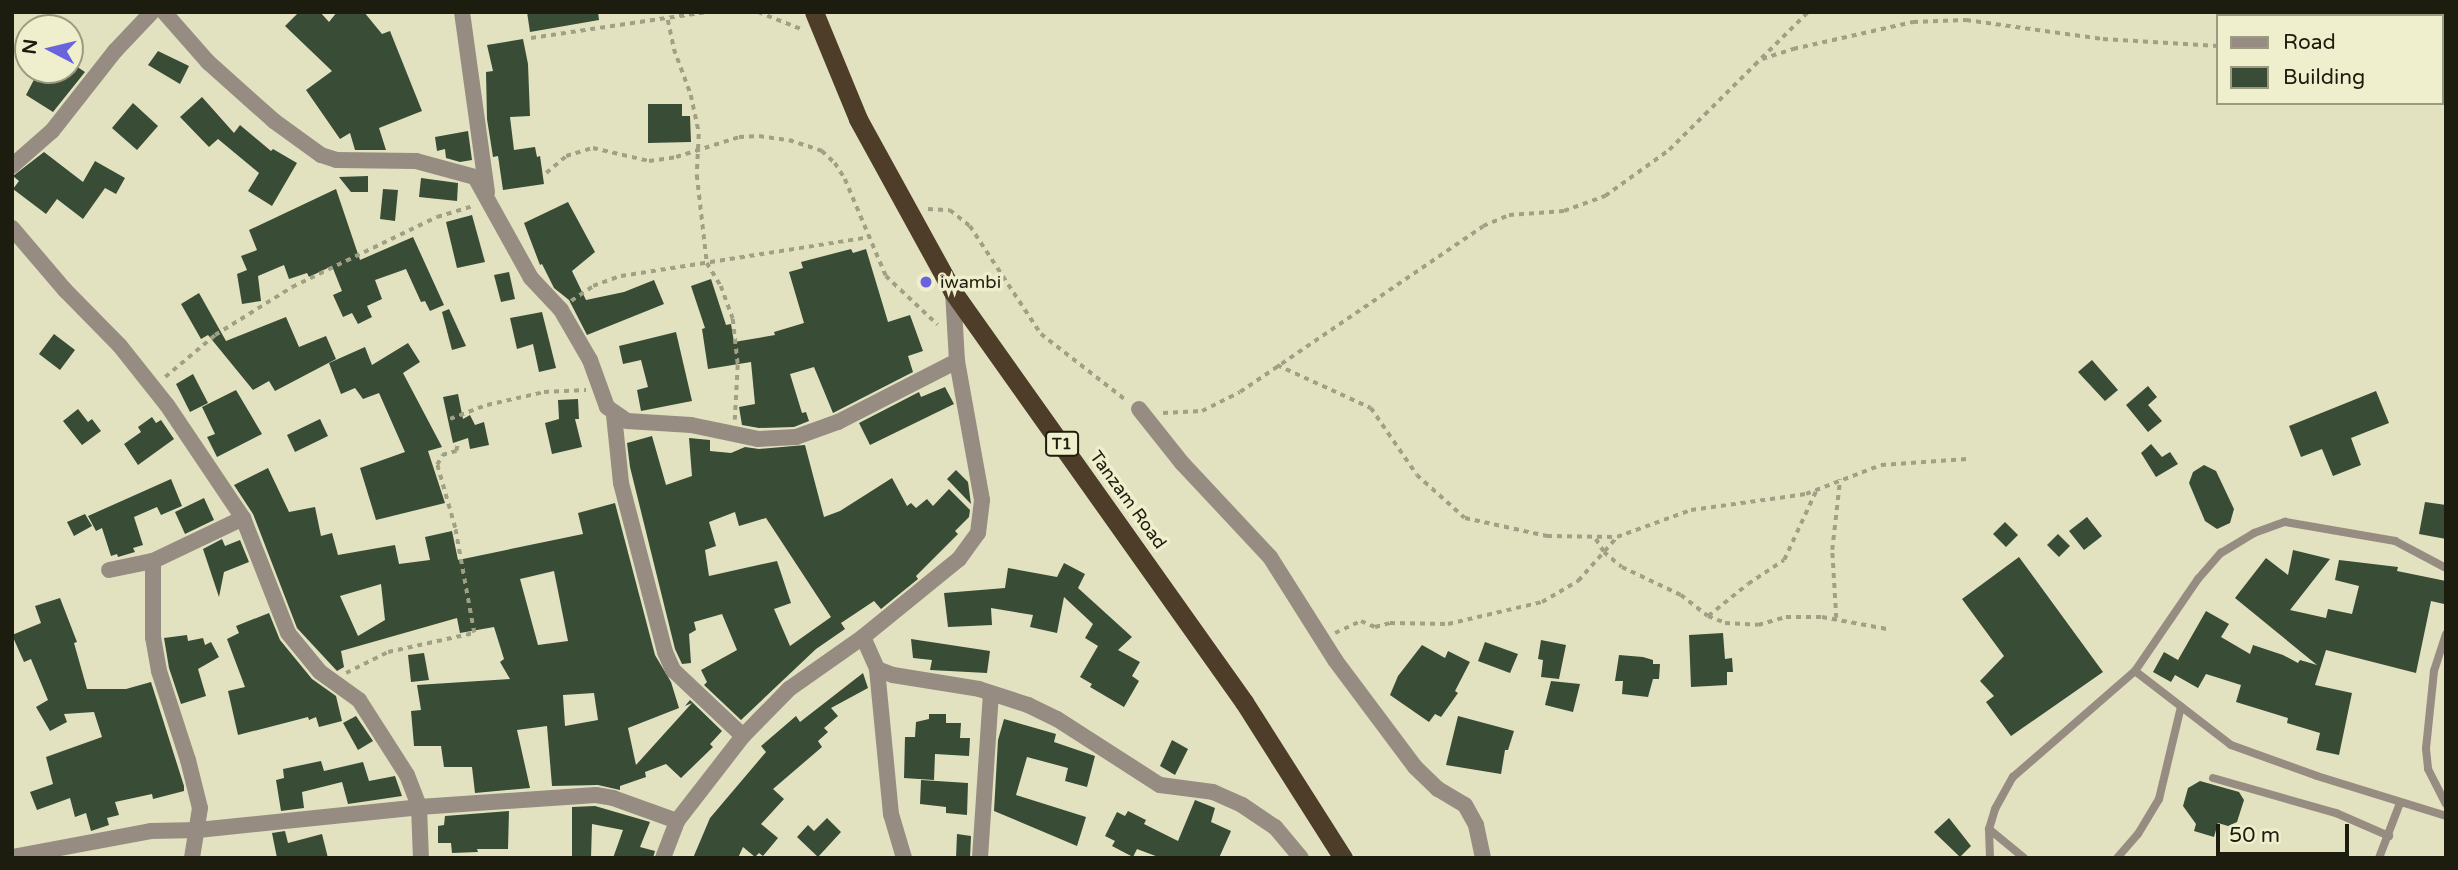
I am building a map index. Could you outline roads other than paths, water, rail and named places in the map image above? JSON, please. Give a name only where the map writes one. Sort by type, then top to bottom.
[{"type":"highway","name":"Tanzam Road","points":[[814,12],[858,119],[953,292],[1244,702],[1343,858]]},
{"type":"street","points":[[12,166],[59,123],[115,51],[152,12]]},
{"type":"street","points":[[164,12],[208,62],[304,145],[335,160],[416,161],[475,177],[531,278],[561,310],[590,360],[607,407],[614,415],[627,421],[665,422],[770,439],[796,437],[838,422],[957,361]]},
{"type":"street","points":[[462,12],[489,198]]},
{"type":"street","points":[[12,228],[152,387],[243,518],[288,633],[303,654],[331,680],[359,700],[407,775],[419,807],[421,858]]},
{"type":"street","points":[[663,858],[677,821],[743,736],[789,689],[863,637],[959,559],[978,533],[982,500],[957,361],[953,292]]},
{"type":"street","points":[[1139,410],[1182,463],[1270,557],[1317,634],[1425,779],[1465,805],[1476,825],[1483,858]]},
{"type":"street","points":[[614,415],[621,482],[665,652],[673,670],[743,736]]},
{"type":"street","points":[[109,570],[153,561],[243,518]]},
{"type":"street","points":[[153,561],[153,637],[159,671],[188,760],[200,808],[192,858]]},
{"type":"street","points":[[863,637],[877,669],[891,814],[904,858]]},
{"type":"street","points":[[877,669],[991,693],[1057,719],[1160,785],[1213,792],[1242,805],[1275,827],[1301,858]]},
{"type":"street","points":[[980,858],[991,693]]},
{"type":"street","points":[[12,857],[151,831],[198,830],[419,807],[596,795],[613,798],[677,821]]},
{"type":"lane","points":[[1990,858],[1989,829],[1995,809],[2013,777],[2135,671],[2198,579],[2221,553],[2255,533],[2285,522],[2395,541],[2446,568]]},
{"type":"lane","points":[[2446,634],[2434,671],[2426,749],[2433,784],[2446,804]]},
{"type":"lane","points":[[2135,671],[2211,732],[2250,753],[2446,816]]},
{"type":"lane","points":[[2117,858],[2138,835],[2159,799],[2181,706]]},
{"type":"lane","points":[[2213,778],[2336,813],[2389,836]]},
{"type":"lane","points":[[2379,858],[2400,803]]},
{"type":"lane","points":[[1989,829],[2024,858]]},
{"type":"place","name":"iwambi","points":[[926,282]]}]
